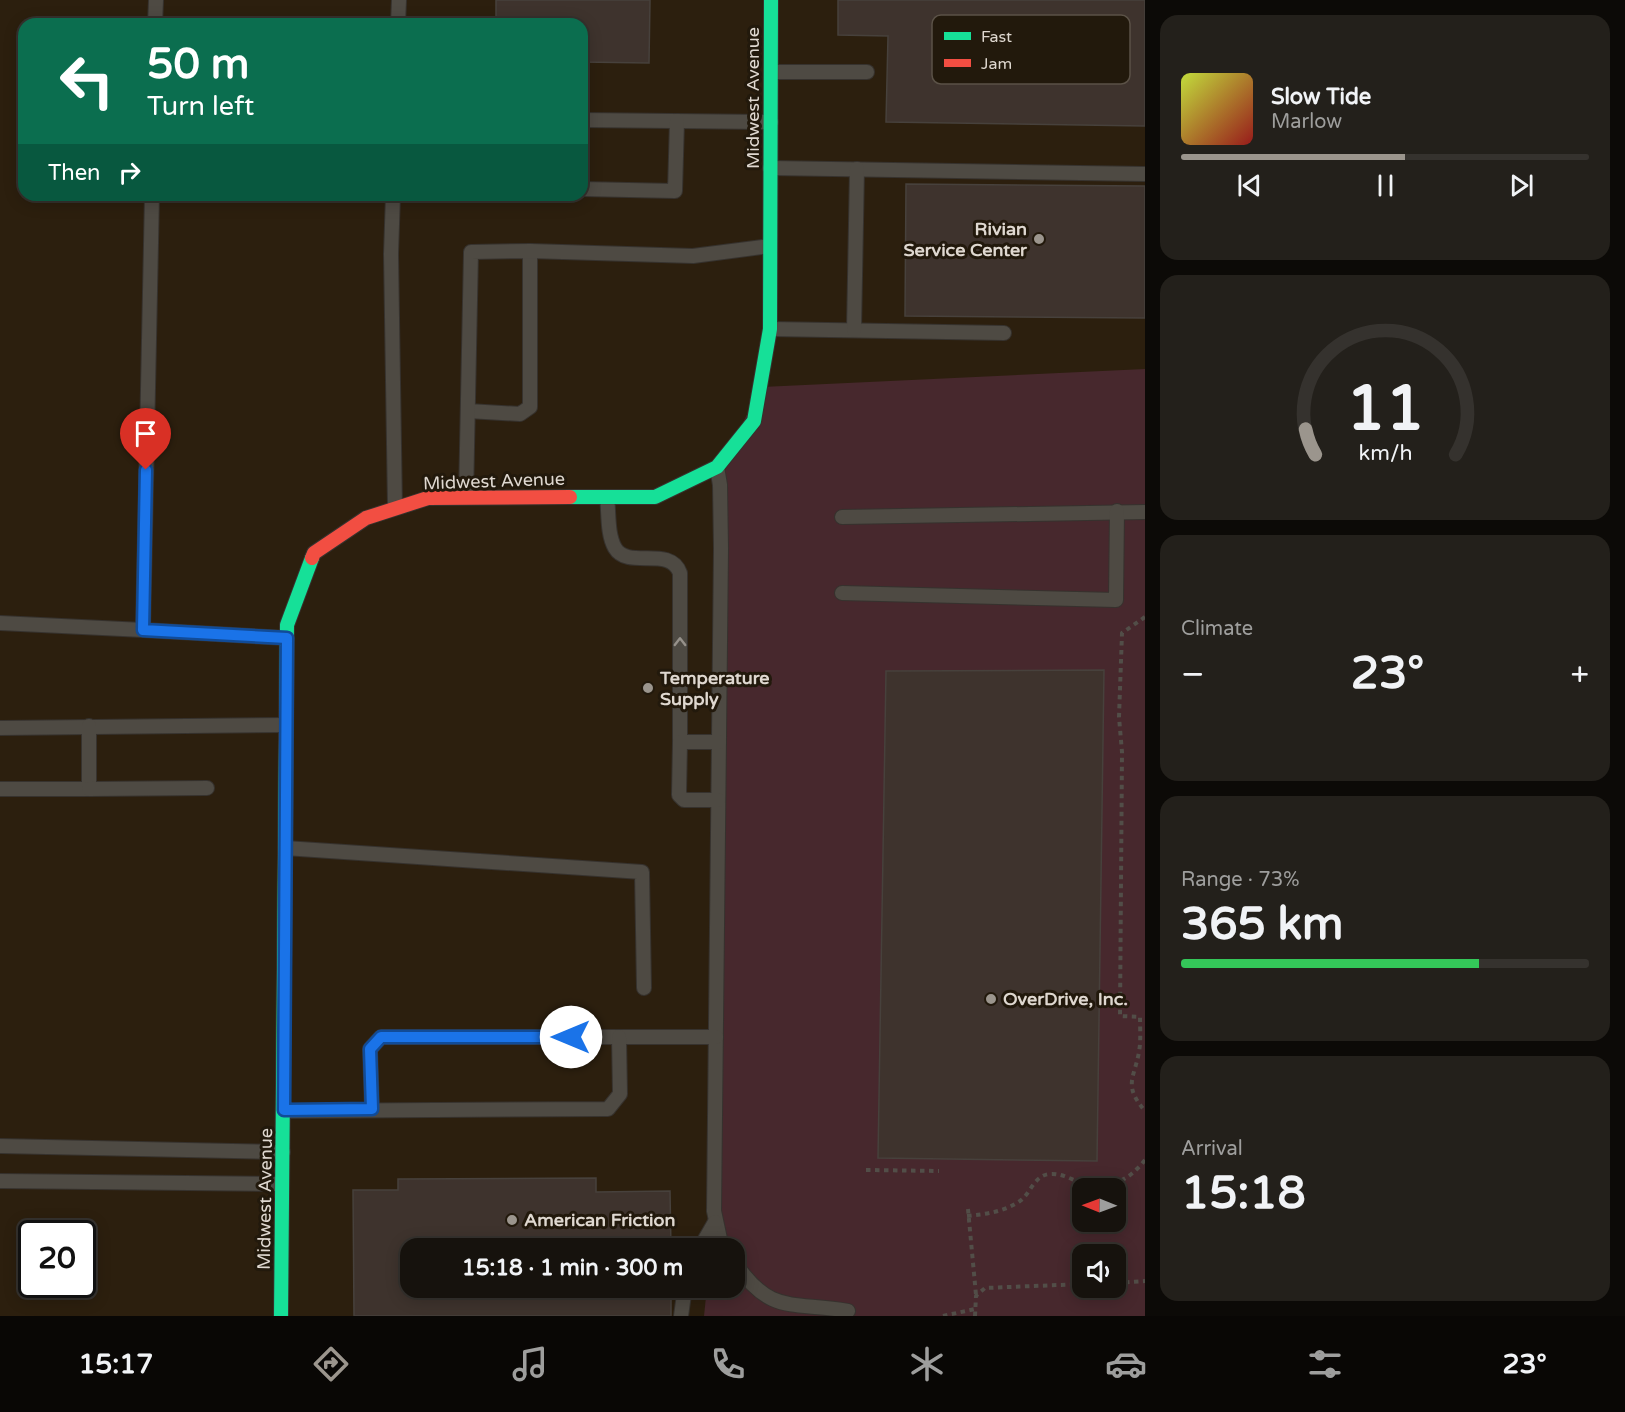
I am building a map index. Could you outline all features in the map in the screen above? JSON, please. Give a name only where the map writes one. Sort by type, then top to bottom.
[{"type":"street","name":"Midwest Avenue","points":[[281,1316],[287,624],[314,553],[366,518],[428,498],[655,497],[717,467],[754,421],[770,328],[771,0]]},
{"type":"lane","points":[[155,18],[156,0]]},
{"type":"lane","points":[[398,18],[399,0]]},
{"type":"lane","points":[[771,72],[867,72]]},
{"type":"lane","points":[[588,120],[771,122]]},
{"type":"lane","points":[[588,189],[675,191],[678,121]]},
{"type":"lane","points":[[770,168],[1145,174]]},
{"type":"lane","points":[[854,330],[857,169]]},
{"type":"lane","points":[[143,630],[152,201]]},
{"type":"lane","points":[[393,201],[391,254],[395,508]]},
{"type":"lane","points":[[466,497],[471,252],[530,251],[693,256],[770,246]]},
{"type":"lane","points":[[468,411],[520,414],[530,407],[530,251]]},
{"type":"lane","points":[[770,328],[1004,333]]},
{"type":"lane","points":[[717,467],[721,509],[715,1222],[722,1238]]},
{"type":"lane","points":[[607,497],[611,537],[616,550],[625,556],[669,560],[678,567],[680,573],[678,795],[684,800],[718,800]]},
{"type":"lane","points":[[842,593],[1116,600],[1117,511]]},
{"type":"lane","points":[[843,516],[1145,512]]},
{"type":"lane","points":[[0,624],[287,638]]},
{"type":"lane","points":[[0,728],[286,725]]},
{"type":"lane","points":[[89,726],[89,789]]},
{"type":"lane","points":[[680,742],[719,742]]},
{"type":"lane","points":[[0,789],[207,788]]},
{"type":"lane","points":[[285,848],[642,872],[644,988]]},
{"type":"lane","points":[[372,1109],[370,1049],[381,1037],[716,1037]]},
{"type":"lane","points":[[284,1110],[608,1109],[620,1094],[619,1037]]},
{"type":"lane","points":[[0,1146],[283,1152]]},
{"type":"lane","points":[[0,1180],[282,1184]]},
{"type":"lane","points":[[706,1238],[715,1222]]},
{"type":"lane","points":[[745,1280],[770,1301],[792,1308],[848,1311]]},
{"type":"lane","points":[[681,1316],[683,1298]]},
{"type":"path","points":[[1145,616],[1122,633],[1119,717],[1122,752],[1120,1016],[1140,1017],[1139,1052],[1131,1073],[1132,1088],[1145,1111]]},
{"type":"path","points":[[968,1216],[996,1213],[1022,1200],[1038,1178],[1049,1174],[1066,1176],[1085,1184],[1116,1184],[1133,1174],[1145,1160]]},
{"type":"path","points":[[866,1170],[939,1172]]},
{"type":"path","points":[[968,1209],[972,1230],[975,1316]]},
{"type":"path","points":[[1126,1282],[1145,1281]]},
{"type":"path","points":[[976,1296],[985,1288],[1072,1284]]},
{"type":"path","points":[[943,1316],[975,1309]]},
{"type":"shaded area","points":[[0,0],[1145,0],[1145,1316],[0,1316]]},
{"type":"shaded area","points":[[1145,369],[1145,1316],[704,1316],[706,1298],[745,1298],[745,1238],[720,1238],[718,475],[760,387]]},
{"type":"building","points":[[496,0],[650,0],[649,63],[588,62],[588,18],[496,18]]},
{"type":"building","points":[[838,0],[1145,0],[1145,126],[886,122],[888,36],[838,35]]},
{"type":"building","points":[[906,184],[1145,186],[1145,318],[905,316]]},
{"type":"building","name":"OverDrive, Inc.","points":[[1104,670],[1097,1161],[878,1158],[886,671]]},
{"type":"building","name":"American Friction","points":[[596,1178],[596,1192],[670,1191],[671,1238],[400,1238],[400,1298],[671,1298],[671,1316],[354,1316],[353,1190],[398,1190],[398,1179]]},
{"type":"traffic: fast","points":[[570,497],[655,497],[717,467],[754,421],[770,329],[771,0]]},
{"type":"traffic: fast","points":[[281,1316],[287,625],[312,558]]},
{"type":"traffic: jam","points":[[312,558],[314,553],[366,518],[428,498],[570,497]]},
{"type":"place","name":"Rivian Service Center","points":[[1039,239]]},
{"type":"place","name":"Temperature Supply","points":[[648,688]]},
{"type":"place","name":"OverDrive, Inc.","points":[[991,999]]},
{"type":"place","name":"American Friction","points":[[512,1220]]},
{"type":"route","points":[[146,470],[143,630],[287,638],[284,1110],[372,1109],[370,1049],[381,1037],[571,1037]]}]
